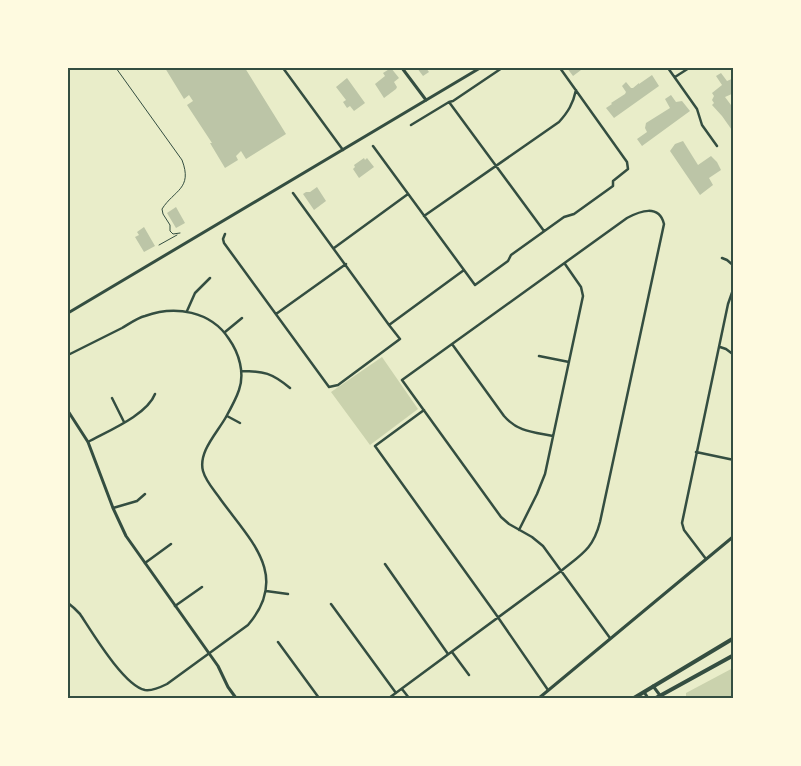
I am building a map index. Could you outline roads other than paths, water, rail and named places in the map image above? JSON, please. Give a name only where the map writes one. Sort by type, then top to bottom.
[{"type":"main road","points":[[634,698],[734,638]]},
{"type":"main road","points":[[659,698],[734,655]]},
{"type":"street","points":[[283,68],[343,150]]},
{"type":"street","points":[[402,68],[426,100]]},
{"type":"street","points":[[68,313],[480,68]]},
{"type":"street","points":[[411,125],[462,96],[502,68]]},
{"type":"street","points":[[373,146],[476,286],[544,231],[564,217],[574,214],[613,186],[613,181],[628,169],[628,162],[560,68]]},
{"type":"street","points":[[668,68],[698,109],[702,125],[717,146]]},
{"type":"street","points":[[675,77],[689,68]]},
{"type":"street","points":[[424,216],[558,122],[568,112],[574,102],[576,90]]},
{"type":"street","points":[[449,102],[544,231]]},
{"type":"street","points":[[224,234],[224,243],[329,387],[338,386],[400,339],[293,193]]},
{"type":"street","points":[[334,248],[408,194]]},
{"type":"street","points":[[389,698],[561,571],[587,550],[597,533],[664,224],[663,219],[656,212],[650,210],[627,218],[402,380],[501,517],[543,546],[561,571],[610,638]]},
{"type":"street","points":[[722,258],[734,266]]},
{"type":"street","points":[[519,530],[545,474],[583,296],[581,286],[565,263]]},
{"type":"street","points":[[276,314],[346,264]]},
{"type":"street","points":[[389,325],[464,270]]},
{"type":"street","points":[[186,311],[195,293],[210,278]]},
{"type":"street","points":[[706,559],[684,530],[682,523],[728,304],[734,287]]},
{"type":"street","points":[[68,355],[145,316],[169,310],[186,311],[206,318],[225,332],[234,345],[241,371],[240,387],[227,416],[206,449],[202,465],[208,481],[260,554],[266,575],[266,591],[260,610],[248,625],[210,654],[157,689],[145,690],[134,684],[123,674],[80,614],[68,603]]},
{"type":"street","points":[[225,332],[242,318]]},
{"type":"street","points":[[452,344],[512,425],[523,430],[553,436]]},
{"type":"street","points":[[720,347],[734,355]]},
{"type":"street","points":[[539,356],[569,362]]},
{"type":"street","points":[[241,371],[270,373],[290,388]]},
{"type":"street","points":[[88,442],[146,407],[156,394]]},
{"type":"street","points":[[112,398],[124,422]]},
{"type":"street","points":[[424,410],[374,446],[495,613],[548,690]]},
{"type":"street","points":[[68,411],[88,442],[113,508],[126,536],[210,654],[236,698]]},
{"type":"street","points":[[227,416],[240,422]]},
{"type":"street","points":[[696,452],[734,460]]},
{"type":"street","points":[[113,508],[137,501],[145,494]]},
{"type":"street","points":[[539,698],[734,536]]},
{"type":"street","points":[[145,564],[171,544]]},
{"type":"street","points":[[384,564],[448,655]]},
{"type":"street","points":[[175,606],[202,587]]},
{"type":"street","points":[[266,591],[288,594]]},
{"type":"street","points":[[331,604],[396,693]]},
{"type":"street","points":[[278,642],[319,698]]},
{"type":"street","points":[[452,652],[469,675]]},
{"type":"street","points":[[653,686],[659,698]]},
{"type":"street","points":[[402,689],[409,698]]},
{"type":"street","points":[[644,692],[648,698]]}]
